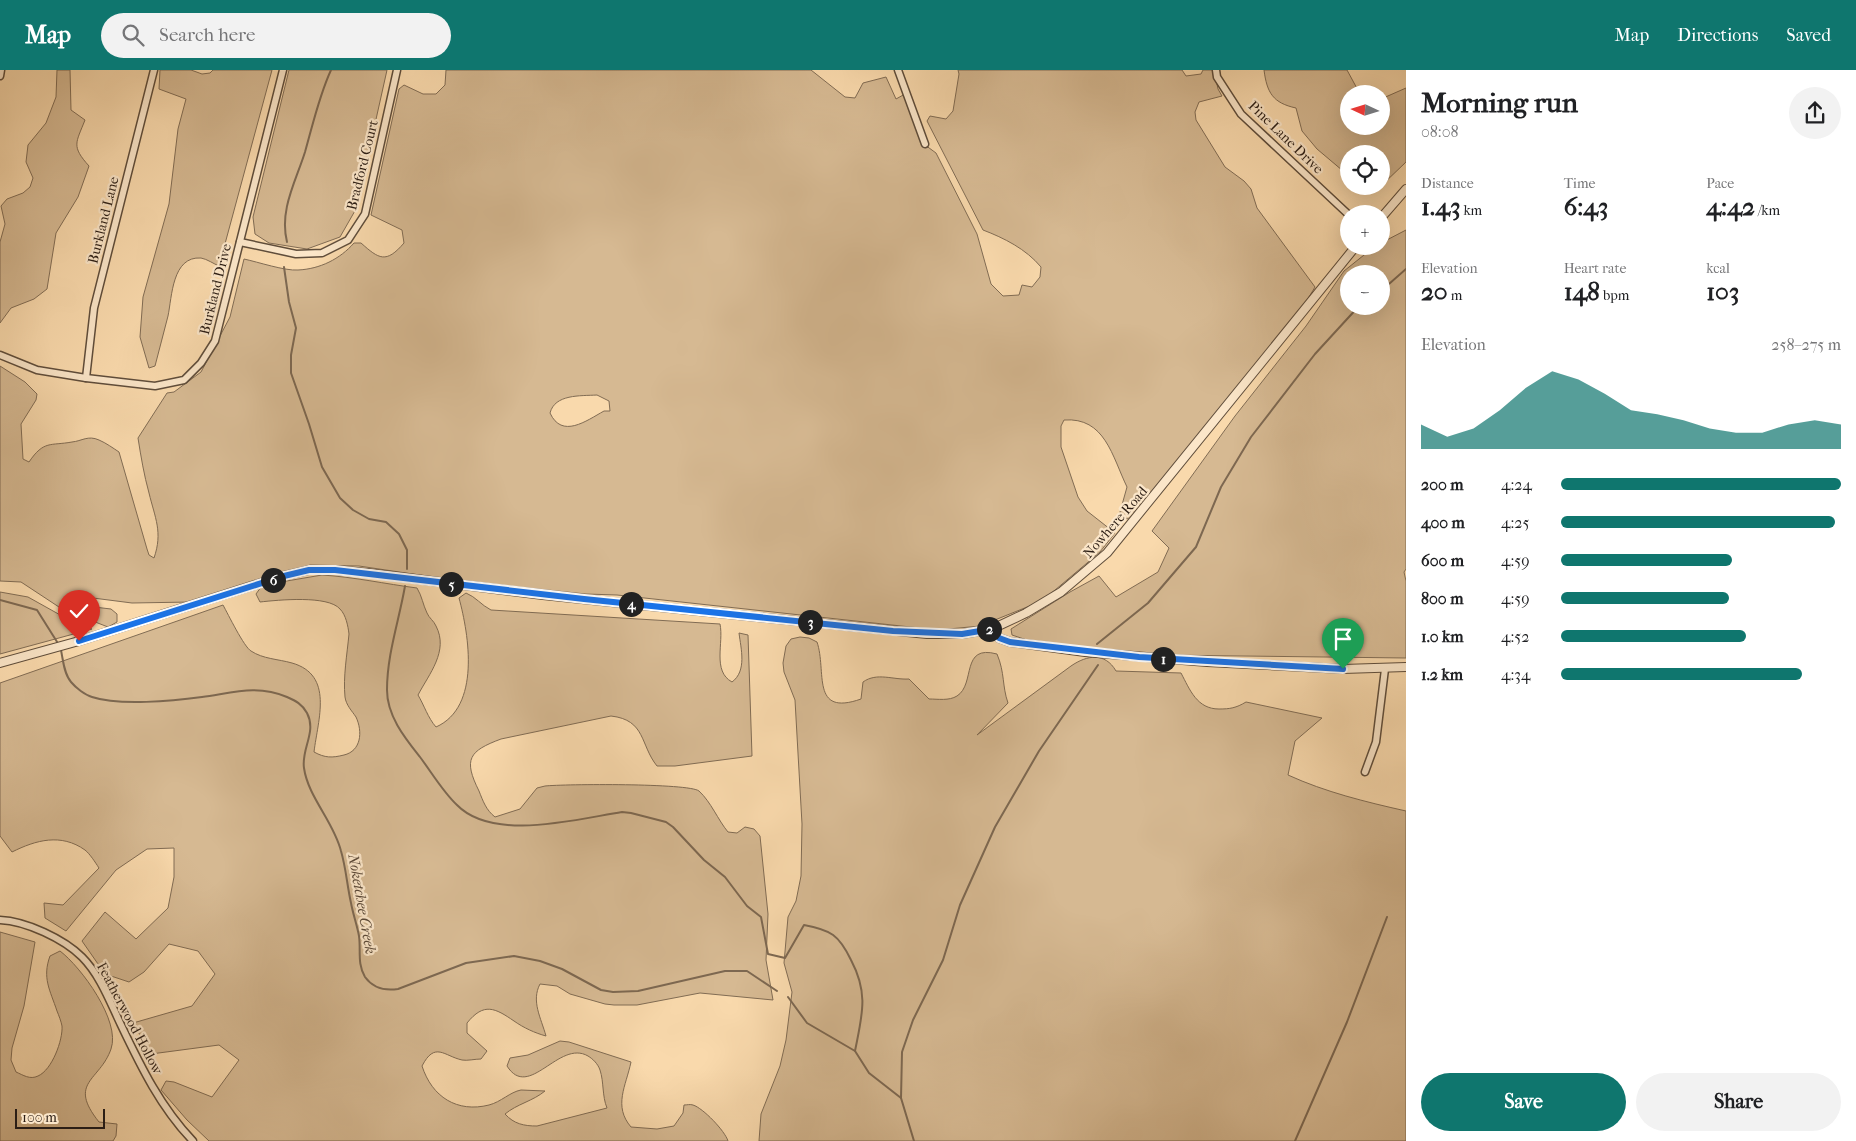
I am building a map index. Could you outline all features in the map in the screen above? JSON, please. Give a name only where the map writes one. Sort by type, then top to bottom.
[{"type":"street","points":[[0,76],[2,70]]},
{"type":"street","name":"Burkland Lane","points":[[86,378],[94,308],[154,70]]},
{"type":"street","name":"Burkland Drive","points":[[0,355],[37,370],[155,386],[184,380],[201,363],[215,342],[283,70]]},
{"type":"street","name":"Bradford Court","points":[[240,242],[296,254],[322,253],[348,240],[365,214],[397,70]]},
{"type":"street","points":[[898,70],[925,144]]},
{"type":"street","name":"Pine Lane Drive","points":[[1216,70],[1217,78],[1241,114],[1340,207]]},
{"type":"street","points":[[1390,208],[1406,189]]},
{"type":"street","name":"Nowhere Road","points":[[0,663],[79,641],[284,576],[309,570],[335,570],[576,598],[893,631],[962,634],[992,629],[1026,613],[1061,592],[1107,553],[1349,255]]},
{"type":"street","points":[[992,629],[999,638],[1010,642],[1094,653],[1207,662],[1343,669],[1406,667]]},
{"type":"street","points":[[1364,772],[1376,742],[1385,669]]},
{"type":"street","name":"Featherwood Hollow","points":[[0,920],[8,920],[47,934],[67,944],[82,957],[97,976],[154,1089],[173,1119],[193,1141]]},
{"type":"shaded area","points":[[57,70],[70,70],[71,110],[85,120],[78,139],[77,149],[89,166],[78,197],[56,233],[47,289],[34,299],[11,308],[0,323],[0,242],[5,224],[1,206],[7,199],[23,193],[30,187],[33,178],[26,162],[28,145],[46,123],[56,97]]},
{"type":"shaded area","points":[[160,70],[191,70],[202,74],[210,73],[213,70],[272,70],[219,266],[201,258],[191,259],[179,270],[175,279],[155,366],[149,368],[140,337],[143,297],[169,204],[178,129],[186,99],[159,89]]},
{"type":"shaded area","points":[[289,70],[387,70],[356,209],[340,237],[307,249],[269,243],[255,234],[253,217]]},
{"type":"shaded area","points":[[446,70],[811,70],[845,97],[855,98],[863,83],[886,77],[896,99],[905,94],[921,142],[936,153],[977,234],[991,284],[1003,296],[1019,295],[1022,285],[1032,287],[1040,277],[1041,267],[1029,255],[1014,245],[983,230],[927,121],[930,116],[946,119],[953,111],[958,70],[1182,70],[1186,76],[1201,74],[1203,70],[1214,70],[1218,89],[1222,96],[1199,102],[1195,112],[1196,120],[1225,167],[1244,181],[1251,189],[1257,208],[1315,287],[1300,312],[1227,403],[1129,519],[1122,518],[1120,512],[1127,487],[1105,441],[1089,425],[1078,421],[1064,420],[1061,426],[1061,447],[1078,497],[1087,511],[1115,533],[1100,552],[1042,601],[980,626],[938,630],[617,595],[586,594],[460,581],[359,566],[310,565],[191,602],[132,603],[93,598],[94,607],[111,609],[117,614],[117,622],[108,627],[62,609],[21,582],[0,581],[0,366],[25,382],[37,394],[36,400],[21,424],[23,459],[29,462],[39,450],[48,445],[88,438],[99,440],[119,452],[147,549],[149,555],[154,558],[158,540],[157,525],[138,438],[167,393],[174,392],[201,372],[230,317],[244,259],[279,268],[298,270],[314,268],[329,262],[354,243],[361,243],[373,253],[382,257],[398,250],[404,243],[402,230],[371,215],[399,89],[404,85],[423,94],[436,94],[445,85]],"holes":[[[597,395],[609,401],[610,411],[604,411],[575,426],[561,425],[555,421],[550,413],[557,402],[569,397]]]},
{"type":"shaded area","points":[[1264,70],[1347,70],[1355,85],[1340,85],[1340,135],[1390,135],[1390,95],[1406,88],[1406,162],[1390,177],[1390,145],[1340,145],[1340,168],[1317,149],[1302,131],[1296,108],[1277,100],[1272,96],[1267,85]]},
{"type":"shaded area","points":[[1406,230],[1406,569],[1404,572],[1406,581],[1406,658],[1161,655],[1045,646],[1012,635],[1011,629],[1099,576],[1116,597],[1158,572],[1169,548],[1152,531],[1235,416],[1306,326],[1340,277],[1340,315],[1390,315],[1390,265],[1352,265],[1364,255],[1390,255],[1390,238]]},
{"type":"shaded area","points":[[322,575],[417,588],[427,613],[435,624],[439,635],[439,653],[436,662],[418,695],[428,716],[436,727],[450,717],[460,704],[466,687],[468,650],[459,598],[466,593],[491,610],[720,624],[720,664],[726,677],[732,682],[740,672],[742,659],[739,633],[748,635],[752,756],[675,766],[657,766],[636,728],[622,718],[611,716],[501,739],[490,743],[476,752],[470,764],[483,802],[495,817],[520,809],[537,788],[545,786],[651,785],[690,788],[699,791],[728,832],[737,833],[745,827],[754,829],[760,836],[768,914],[766,960],[773,1000],[700,993],[637,1005],[614,1005],[570,994],[557,986],[540,984],[536,997],[546,1036],[526,1028],[495,1010],[484,1010],[473,1016],[467,1023],[467,1033],[487,1051],[481,1059],[462,1060],[436,1052],[427,1058],[422,1066],[426,1077],[439,1094],[447,1100],[466,1107],[489,1105],[521,1090],[545,1091],[505,1114],[520,1124],[537,1126],[607,1108],[600,1070],[588,1056],[577,1053],[566,1055],[535,1074],[525,1077],[516,1075],[507,1066],[510,1058],[528,1055],[560,1041],[569,1042],[631,1062],[622,1096],[622,1104],[626,1119],[631,1127],[657,1129],[674,1126],[683,1113],[684,1105],[692,1105],[702,1110],[713,1120],[728,1141],[209,1141],[187,1120],[161,1090],[166,1081],[174,1082],[212,1097],[239,1060],[219,1045],[151,1054],[133,1023],[192,1006],[215,974],[198,951],[169,944],[144,972],[129,982],[105,974],[82,941],[105,912],[136,939],[168,908],[174,877],[174,848],[147,849],[116,870],[66,931],[45,918],[44,903],[63,905],[99,868],[85,850],[67,841],[48,840],[30,844],[12,852],[0,836],[0,683],[223,605],[240,637],[251,651],[266,657],[292,663],[305,669],[314,677],[320,700],[320,713],[314,752],[329,757],[350,753],[357,745],[360,735],[356,717],[345,697],[349,634],[344,614],[334,605],[325,602],[314,600],[278,600],[260,602],[256,594],[261,587],[269,584]]},
{"type":"shaded area","points":[[0,592],[28,597],[71,621],[92,629],[0,654]]},
{"type":"shaded area","points":[[809,638],[817,642],[822,678],[827,697],[834,702],[845,703],[861,699],[863,682],[874,677],[909,679],[929,699],[951,699],[963,690],[973,660],[978,655],[985,652],[997,654],[1008,703],[977,735],[1077,662],[1095,657],[1107,661],[1116,671],[1181,673],[1195,697],[1205,706],[1211,708],[1230,708],[1246,702],[1322,718],[1295,741],[1288,775],[1331,791],[1406,811],[1406,1141],[759,1141],[761,1114],[780,1066],[786,1040],[792,992],[784,963],[788,917],[796,901],[801,876],[802,824],[795,700],[784,672],[783,663],[786,646],[791,639]]},
{"type":"shaded area","points":[[0,932],[35,942],[24,1006],[12,1048],[11,1060],[16,1072],[29,1077],[35,1077],[43,1073],[48,1068],[59,1046],[62,1026],[47,978],[50,956],[60,951],[69,959],[88,982],[105,1010],[113,1037],[111,1049],[106,1060],[89,1082],[86,1098],[90,1109],[99,1122],[117,1124],[116,1136],[113,1141],[0,1141]]},
{"type":"waterway","points":[[287,242],[285,230],[287,207],[331,70]]},
{"type":"waterway","points":[[284,267],[289,302],[296,328],[291,355],[291,373],[322,467],[340,498],[353,510],[369,519],[386,522],[399,534],[407,550],[407,569]]},
{"type":"waterway","points":[[1390,283],[1406,269]]},
{"type":"waterway","points":[[1097,644],[1148,603],[1196,547],[1221,487],[1251,437],[1315,354],[1351,315]]},
{"type":"waterway","points":[[405,586],[389,663],[388,700],[393,718],[403,734],[452,800],[473,816],[492,823],[513,825],[560,823],[622,812],[666,822],[704,860],[725,877],[747,906],[761,917],[768,954],[785,958],[804,925],[821,929],[838,939],[857,972],[862,994],[862,1015],[855,1051]]},
{"type":"waterway","name":"Noketchee Creek","points":[[0,600],[37,610],[59,645]]},
{"type":"waterway","name":"Noketchee Creek","points":[[61,650],[65,671],[71,682],[86,695],[103,700],[131,702],[162,701],[255,690],[276,693],[296,701],[303,707],[310,720],[310,734],[304,761],[306,779],[338,840],[359,936],[361,967],[368,981],[376,986],[388,990],[398,989],[466,963],[514,956],[540,961],[562,969],[601,990],[613,992],[638,991],[725,971],[747,971],[777,991]]},
{"type":"waterway","points":[[901,1098],[902,1052],[913,1020],[943,960],[960,905],[995,827],[1039,751],[1098,665]]},
{"type":"waterway","points":[[1295,1141],[1347,1022],[1387,917]]},
{"type":"waterway","name":"Noketchee Creek","points":[[788,997],[807,1023],[855,1051],[869,1073],[901,1098],[914,1141]]},
{"type":"route","points":[[79,641],[284,576],[309,570],[335,570],[584,599],[893,631],[962,634],[992,629],[999,638],[1010,642],[1139,657],[1343,669]]}]
